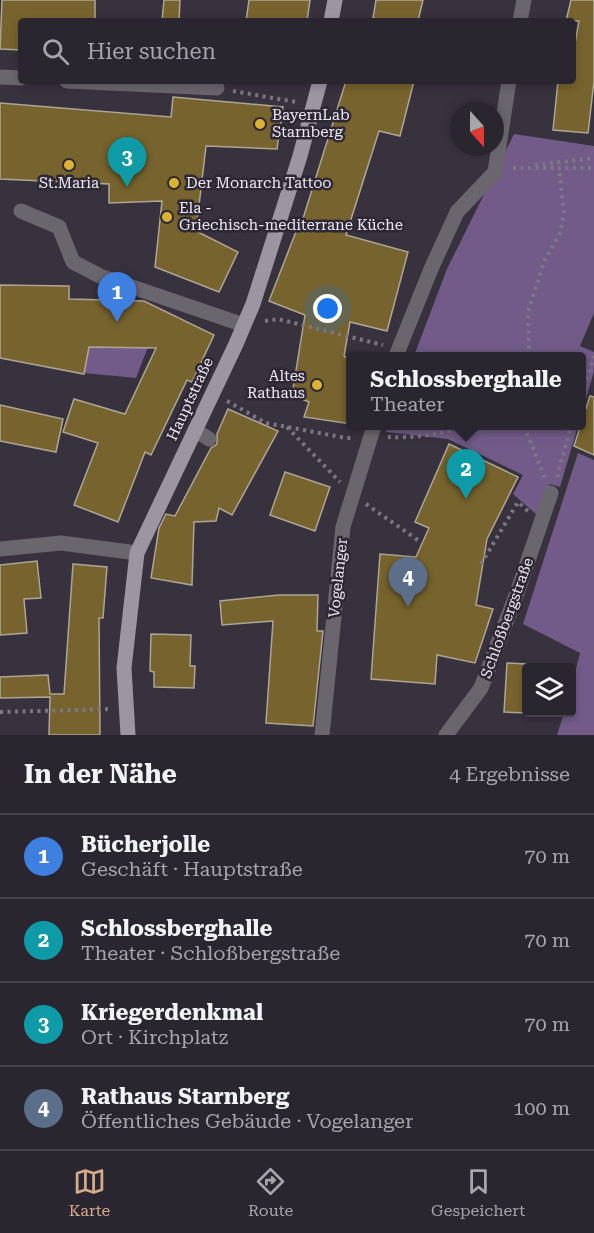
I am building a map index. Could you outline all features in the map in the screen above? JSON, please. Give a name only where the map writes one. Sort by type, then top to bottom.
[{"type":"main road","points":[[332,18],[335,0]]},
{"type":"main road","name":"Hauptstraße","points":[[128,735],[124,668],[137,553],[244,325],[300,156],[319,84]]},
{"type":"street","points":[[521,18],[524,0]]},
{"type":"street","points":[[0,77],[18,78]]},
{"type":"street","points":[[131,84],[217,88]]},
{"type":"street","points":[[390,351],[457,212],[495,172],[509,84]]},
{"type":"street","points":[[21,211],[59,227],[73,262],[100,276],[244,325]]},
{"type":"street","points":[[195,430],[209,439]]},
{"type":"street","name":"Vogelanger","points":[[322,735],[343,527],[373,431]]},
{"type":"street","name":"Schloßbergstraße","points":[[446,735],[481,688],[552,490]]},
{"type":"street","points":[[0,549],[61,543],[137,553]]},
{"type":"path","points":[[217,88],[285,100]]},
{"type":"path","points":[[495,172],[594,158]]},
{"type":"path","points":[[518,167],[594,168]]},
{"type":"path","points":[[530,352],[528,312],[545,259],[560,234],[564,213],[559,168]]},
{"type":"path","points":[[278,319],[390,351]]},
{"type":"path","points":[[586,381],[594,356]]},
{"type":"path","points":[[234,405],[266,423],[346,438]]},
{"type":"path","points":[[373,431],[403,438],[452,430]]},
{"type":"path","points":[[526,430],[552,490]]},
{"type":"path","points":[[480,564],[518,502],[532,514],[552,490],[562,465],[570,430]]},
{"type":"path","points":[[0,712],[126,709]]},
{"type":"shaded area","points":[[514,134],[594,146],[594,313],[580,346],[594,352],[594,371],[586,399],[586,352],[416,352],[447,269]]},
{"type":"shaded area","points":[[86,347],[148,347],[136,378],[84,373]]},
{"type":"shaded area","points":[[387,430],[577,430],[560,487],[550,484],[537,515],[513,494],[523,475],[448,439],[386,432]]},
{"type":"shaded area","points":[[578,453],[594,460],[594,735],[557,735],[563,717],[576,717],[576,669],[580,653],[523,624]]},
{"type":"building","points":[[2,0],[95,0],[95,18],[18,18],[18,50],[0,49]]},
{"type":"building","points":[[164,0],[180,0],[179,18],[162,18]]},
{"type":"building","points":[[249,0],[310,0],[307,18],[246,18]]},
{"type":"building","points":[[376,0],[423,0],[419,18],[373,18]]},
{"type":"building","points":[[571,0],[594,0],[594,81],[588,133],[553,130],[558,84],[576,84],[576,38],[579,21],[576,21],[576,18],[567,18]]},
{"type":"building","points":[[345,84],[413,84],[400,136],[379,131],[346,235],[408,252],[387,331],[350,322],[344,356],[346,357],[346,423],[304,417],[309,402],[292,395],[305,315],[269,301],[299,224],[301,225]]},
{"type":"building","points":[[173,97],[283,107],[277,149],[206,146],[196,231],[238,252],[219,292],[155,267],[162,201],[109,203],[109,184],[0,179],[0,103],[171,117]]},
{"type":"building","points":[[0,285],[69,286],[69,299],[144,301],[214,335],[192,382],[187,380],[151,455],[145,452],[118,522],[74,505],[98,443],[63,432],[74,399],[125,414],[156,348],[89,347],[84,374],[0,358]]},
{"type":"building","points":[[590,396],[594,397],[594,455],[574,446],[579,430],[586,430],[586,408]]},
{"type":"building","points":[[0,405],[63,419],[56,452],[0,441]]},
{"type":"building","points":[[228,409],[278,431],[232,515],[219,508],[216,521],[194,522],[192,585],[151,578],[159,528],[166,514],[175,516],[211,448],[217,444],[217,434]]},
{"type":"building","points":[[449,444],[518,477],[487,539],[476,605],[493,609],[475,663],[437,655],[435,684],[371,679],[380,554],[416,557],[429,528],[415,522]]},
{"type":"building","points":[[285,472],[330,487],[315,531],[270,515]]},
{"type":"building","points":[[37,561],[41,598],[24,599],[27,633],[0,635],[0,565]]},
{"type":"building","points":[[73,564],[107,567],[103,618],[99,618],[100,735],[49,735],[50,697],[0,698],[0,677],[48,675],[50,694],[64,694]]},
{"type":"building","points":[[279,595],[318,595],[317,631],[323,631],[313,726],[266,723],[273,621],[222,625],[220,601]]},
{"type":"building","points":[[151,634],[191,635],[190,666],[195,666],[194,688],[154,687],[154,672],[150,671]]},
{"type":"building","points":[[507,663],[522,664],[522,713],[504,712]]},
{"type":"place","name":"BayernLab Starnberg","points":[[260,124]]},
{"type":"place","name":"St.Maria","points":[[69,165]]},
{"type":"place","name":"Der Monarch Tattoo","points":[[174,183]]},
{"type":"place","name":"Kriegerdenkmal","points":[[127,187]]},
{"type":"place","name":"Ela - Griechisch-mediterrane Küche","points":[[167,217]]},
{"type":"place","name":"Bücherjolle","points":[[117,322]]},
{"type":"place","name":"Altes Rathaus","points":[[317,385]]},
{"type":"place","name":"Schlossberghalle","points":[[466,499]]},
{"type":"place","name":"Rathaus Starnberg","points":[[408,607]]}]
